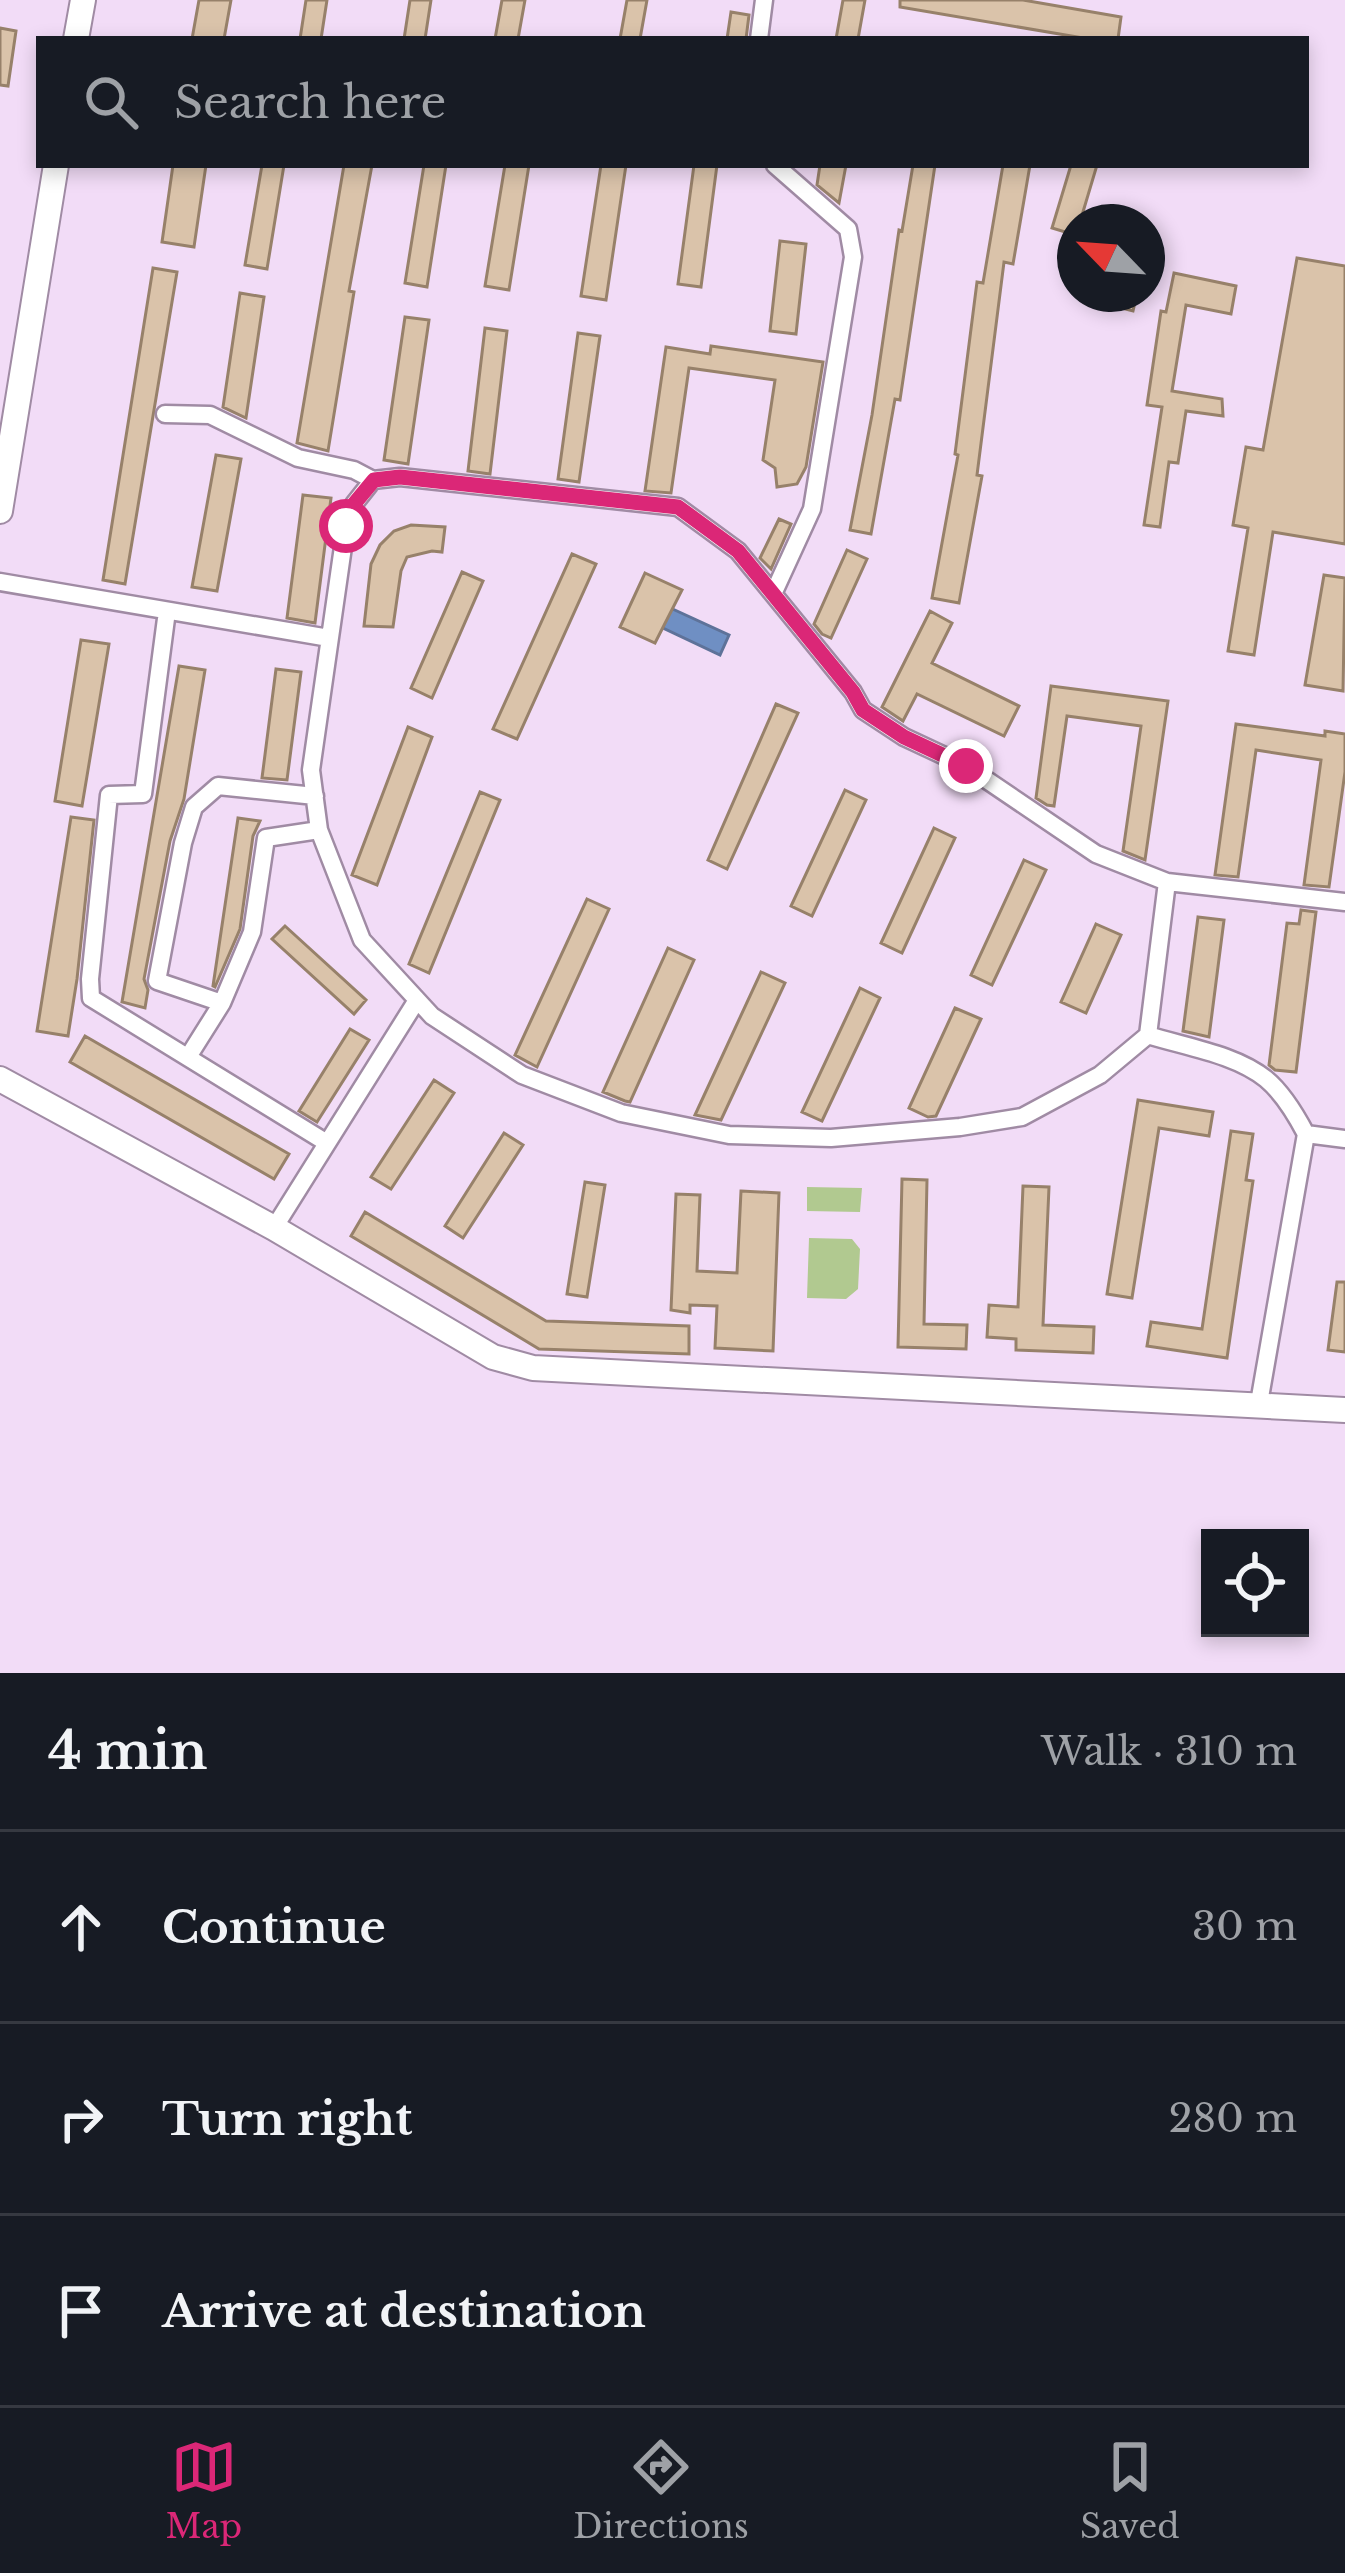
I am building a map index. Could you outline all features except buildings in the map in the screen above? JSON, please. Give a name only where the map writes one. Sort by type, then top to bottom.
[{"type":"street","points":[[77,36],[83,0]]},
{"type":"street","points":[[759,36],[764,0]]},
{"type":"street","points":[[0,511],[56,168]]},
{"type":"street","points":[[774,592],[812,509],[853,257],[848,229],[778,168]]},
{"type":"street","points":[[165,414],[210,415],[298,458],[354,470],[374,480],[400,477],[678,507],[738,551],[863,710],[904,737],[966,766],[1096,854],[1167,882],[1345,902]]},
{"type":"street","points":[[374,480],[354,504],[346,526],[311,770],[319,830],[362,940],[432,1016],[522,1075],[621,1113],[728,1136],[831,1138],[1022,1118],[1100,1075],[1148,1035],[1167,882]]},
{"type":"street","points":[[0,582],[329,638]]},
{"type":"street","points":[[167,611],[143,794],[110,796],[89,980],[91,998],[327,1143]]},
{"type":"street","points":[[222,1003],[157,981],[194,807],[218,786],[315,796]]},
{"type":"street","points":[[188,1057],[222,1003],[252,932],[266,838],[319,830]]},
{"type":"street","points":[[274,1228],[417,1000]]},
{"type":"street","points":[[1148,1035],[1228,1059],[1266,1079],[1296,1113],[1306,1134],[1259,1403]]},
{"type":"street","points":[[0,1079],[274,1228],[493,1357],[533,1368],[1345,1410]]},
{"type":"street","points":[[1306,1134],[1345,1138]]},
{"type":"green space","points":[[807,1187],[862,1188],[860,1212],[807,1211]]},
{"type":"green space","points":[[809,1238],[852,1239],[860,1249],[858,1289],[846,1299],[807,1298]]},
{"type":"water","points":[[653,600],[729,635],[720,655],[644,619]]},
{"type":"route","points":[[346,526],[354,504],[374,480],[400,477],[678,507],[738,551],[863,710],[904,737],[966,766]]}]
